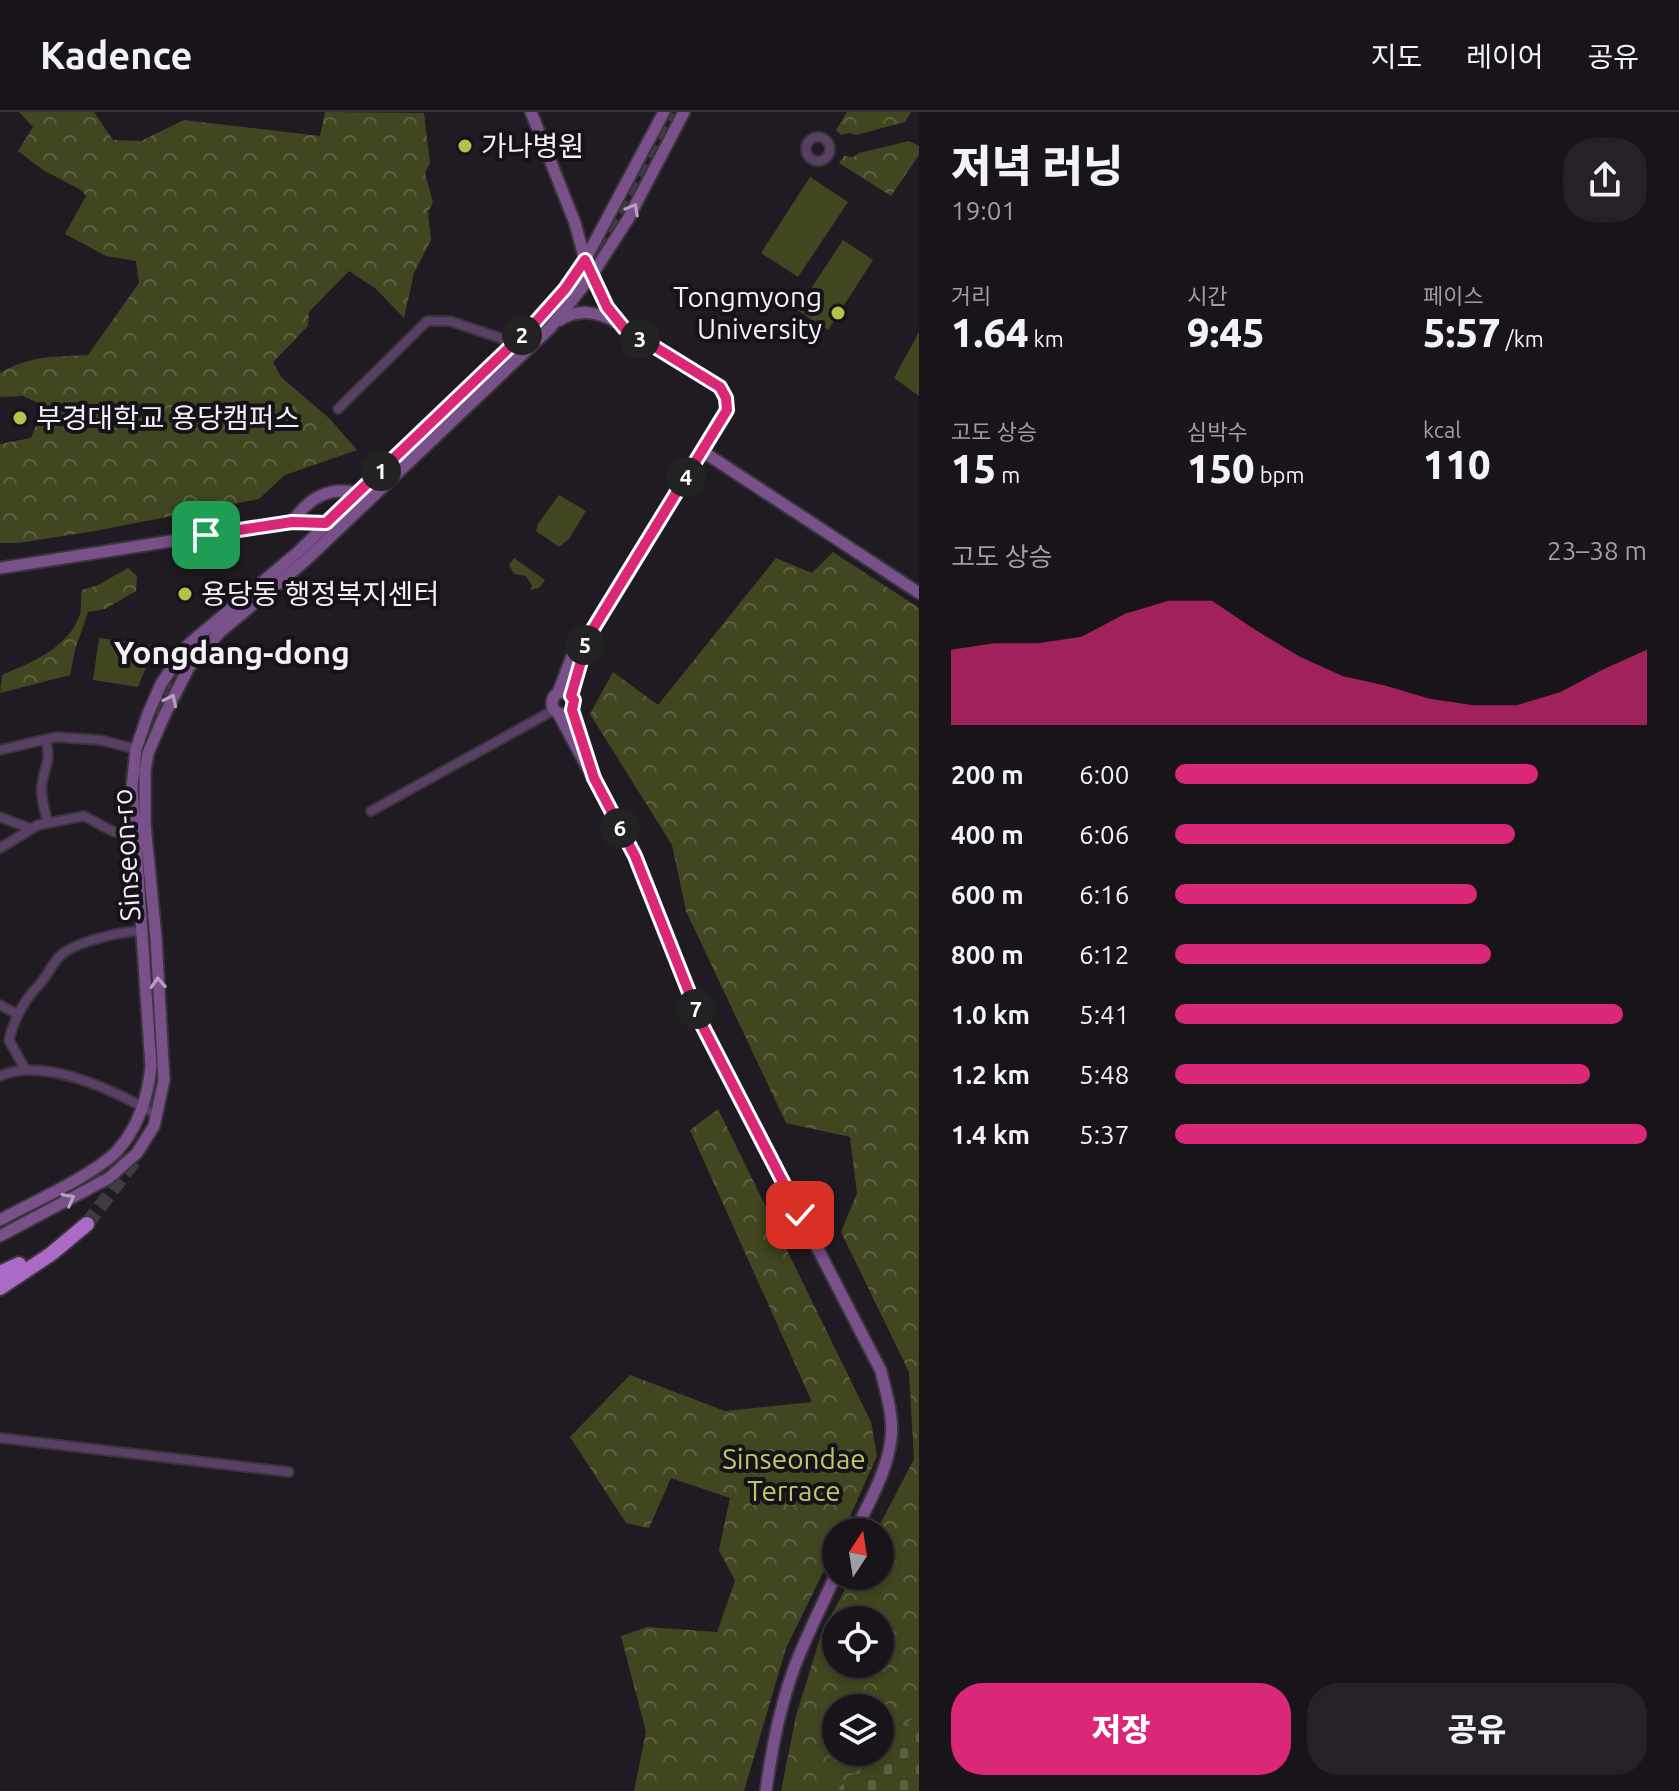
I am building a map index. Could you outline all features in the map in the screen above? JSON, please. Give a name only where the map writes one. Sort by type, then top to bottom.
[{"type":"highway","points":[[0,1275],[83,1221],[51,1254],[0,1288]]},
{"type":"main road","points":[[531,112],[575,223],[585,260],[607,307],[618,323],[637,338],[720,387],[726,398],[727,410],[588,637],[573,654],[552,701],[635,856],[702,1025],[881,1371],[891,1415],[892,1437],[886,1464],[861,1518]]},
{"type":"main road","name":"Sinseon-ro","points":[[0,1236],[109,1178],[146,1142],[157,1115],[164,1080],[156,938],[136,749],[161,684],[188,645],[298,552],[515,343],[565,289],[585,260],[664,112]]},
{"type":"main road","name":"Sinseon-ro","points":[[0,1220],[102,1163],[117,1150],[134,1126],[148,1093],[151,1066],[133,833],[139,772],[195,658],[220,632],[328,539],[550,328],[592,275],[628,219],[684,112]]},
{"type":"main road","points":[[550,328],[565,317],[586,311],[618,323]]},
{"type":"main road","points":[[702,451],[919,593]]},
{"type":"main road","points":[[292,522],[308,503],[329,491],[358,493]]},
{"type":"main road","points":[[0,568],[292,522],[326,523]]},
{"type":"main road","points":[[571,696],[588,637]]},
{"type":"main road","points":[[558,693],[568,693],[574,700],[572,710],[594,778]]},
{"type":"main road","points":[[556,712],[563,714],[572,710]]},
{"type":"main road","points":[[766,1791],[771,1759],[795,1667],[829,1590]]},
{"type":"street","points":[[338,409],[427,321],[450,321],[515,343]]},
{"type":"street","points":[[371,811],[556,712]]},
{"type":"street","points":[[0,750],[56,737],[100,740],[136,749]]},
{"type":"street","points":[[46,740],[50,763],[41,785],[41,797],[48,823]]},
{"type":"street","points":[[0,848],[32,829],[84,816],[114,832],[133,833]]},
{"type":"street","points":[[0,817],[32,829]]},
{"type":"street","points":[[25,1069],[9,1040],[17,1014],[28,995],[40,985],[62,954],[112,935],[142,931]]},
{"type":"street","points":[[0,1005],[17,1014]]},
{"type":"street","points":[[0,1076],[25,1069],[87,1082],[157,1115]]},
{"type":"street","points":[[0,1438],[289,1472]]},
{"type":"green space","points":[[19,112],[94,112],[113,140],[141,141],[184,120],[320,136],[325,112],[424,113],[430,163],[425,173],[433,203],[428,212],[431,240],[414,273],[404,318],[376,289],[349,271],[309,312],[308,326],[273,362],[281,377],[330,419],[357,450],[285,475],[259,499],[95,531],[0,543],[0,444],[31,438],[38,421],[40,404],[23,396],[0,397],[0,373],[33,360],[88,355],[139,283],[136,261],[106,256],[65,234],[86,196],[18,151],[33,127]]},
{"type":"green space","points":[[847,112],[911,112],[905,122],[856,135],[841,135],[836,130]]},
{"type":"green space","points":[[909,141],[919,146],[919,155],[891,196],[839,163],[844,156],[853,157]]},
{"type":"green space","points":[[810,177],[848,202],[798,277],[761,253]]},
{"type":"green space","points":[[843,240],[873,260],[828,330],[797,310]]},
{"type":"green space","points":[[919,332],[919,396],[894,378]]},
{"type":"green space","points":[[559,495],[586,511],[569,539],[559,547],[536,531]]},
{"type":"green space","points":[[833,552],[919,608],[919,1791],[781,1791],[796,1716],[822,1633],[822,1678],[894,1678],[894,1606],[836,1606],[845,1590],[894,1590],[894,1518],[883,1518],[914,1459],[909,1372],[841,1232],[857,1193],[850,1137],[786,1123],[686,911],[672,845],[590,714],[613,672],[658,705],[776,558],[812,573]]},
{"type":"green space","points":[[514,558],[545,580],[539,588],[530,590],[532,586],[526,576],[514,574],[509,565]]},
{"type":"green space","points":[[128,568],[137,576],[136,591],[105,609],[88,612],[70,675],[0,693],[2,675],[48,652],[75,626],[80,614],[82,590]]},
{"type":"green space","points":[[99,638],[155,645],[138,687],[93,680]]},
{"type":"green space","name":"Sinseondae Terrace","points":[[718,1109],[871,1422],[877,1456],[849,1518],[822,1518],[822,1575],[786,1648],[744,1791],[634,1791],[646,1732],[621,1636],[647,1627],[717,1632],[735,1581],[719,1550],[730,1498],[671,1478],[649,1528],[626,1523],[570,1437],[630,1375],[725,1411],[812,1402],[690,1130]]},
{"type":"green space","points":[[919,1714],[919,1791],[840,1791],[839,1788],[862,1766],[894,1766],[894,1736]]},
{"type":"tunnel","points":[[596,248],[671,112]]},
{"type":"tunnel","points":[[320,537],[367,495]]},
{"type":"tunnel","points":[[159,716],[184,665],[213,635]]},
{"type":"tunnel","points":[[87,1224],[132,1164],[136,1153]]},
{"type":"place","name":"가나병원","points":[[465,146]]},
{"type":"place","name":"Tongmyong University","points":[[838,313]]},
{"type":"place","name":"부경대학교 용당캠퍼스","points":[[20,418]]},
{"type":"place","name":"용당동 행정복지센터","points":[[185,594]]},
{"type":"district","name":"Yongdang-dong","points":[[232,653]]},
{"type":"route","points":[[206,535],[292,522],[326,523],[533,325],[565,289],[585,260],[618,323],[637,338],[720,387],[726,398],[727,410],[588,637],[571,696],[574,700],[572,710],[594,778],[635,856],[702,1025],[800,1215]]}]
